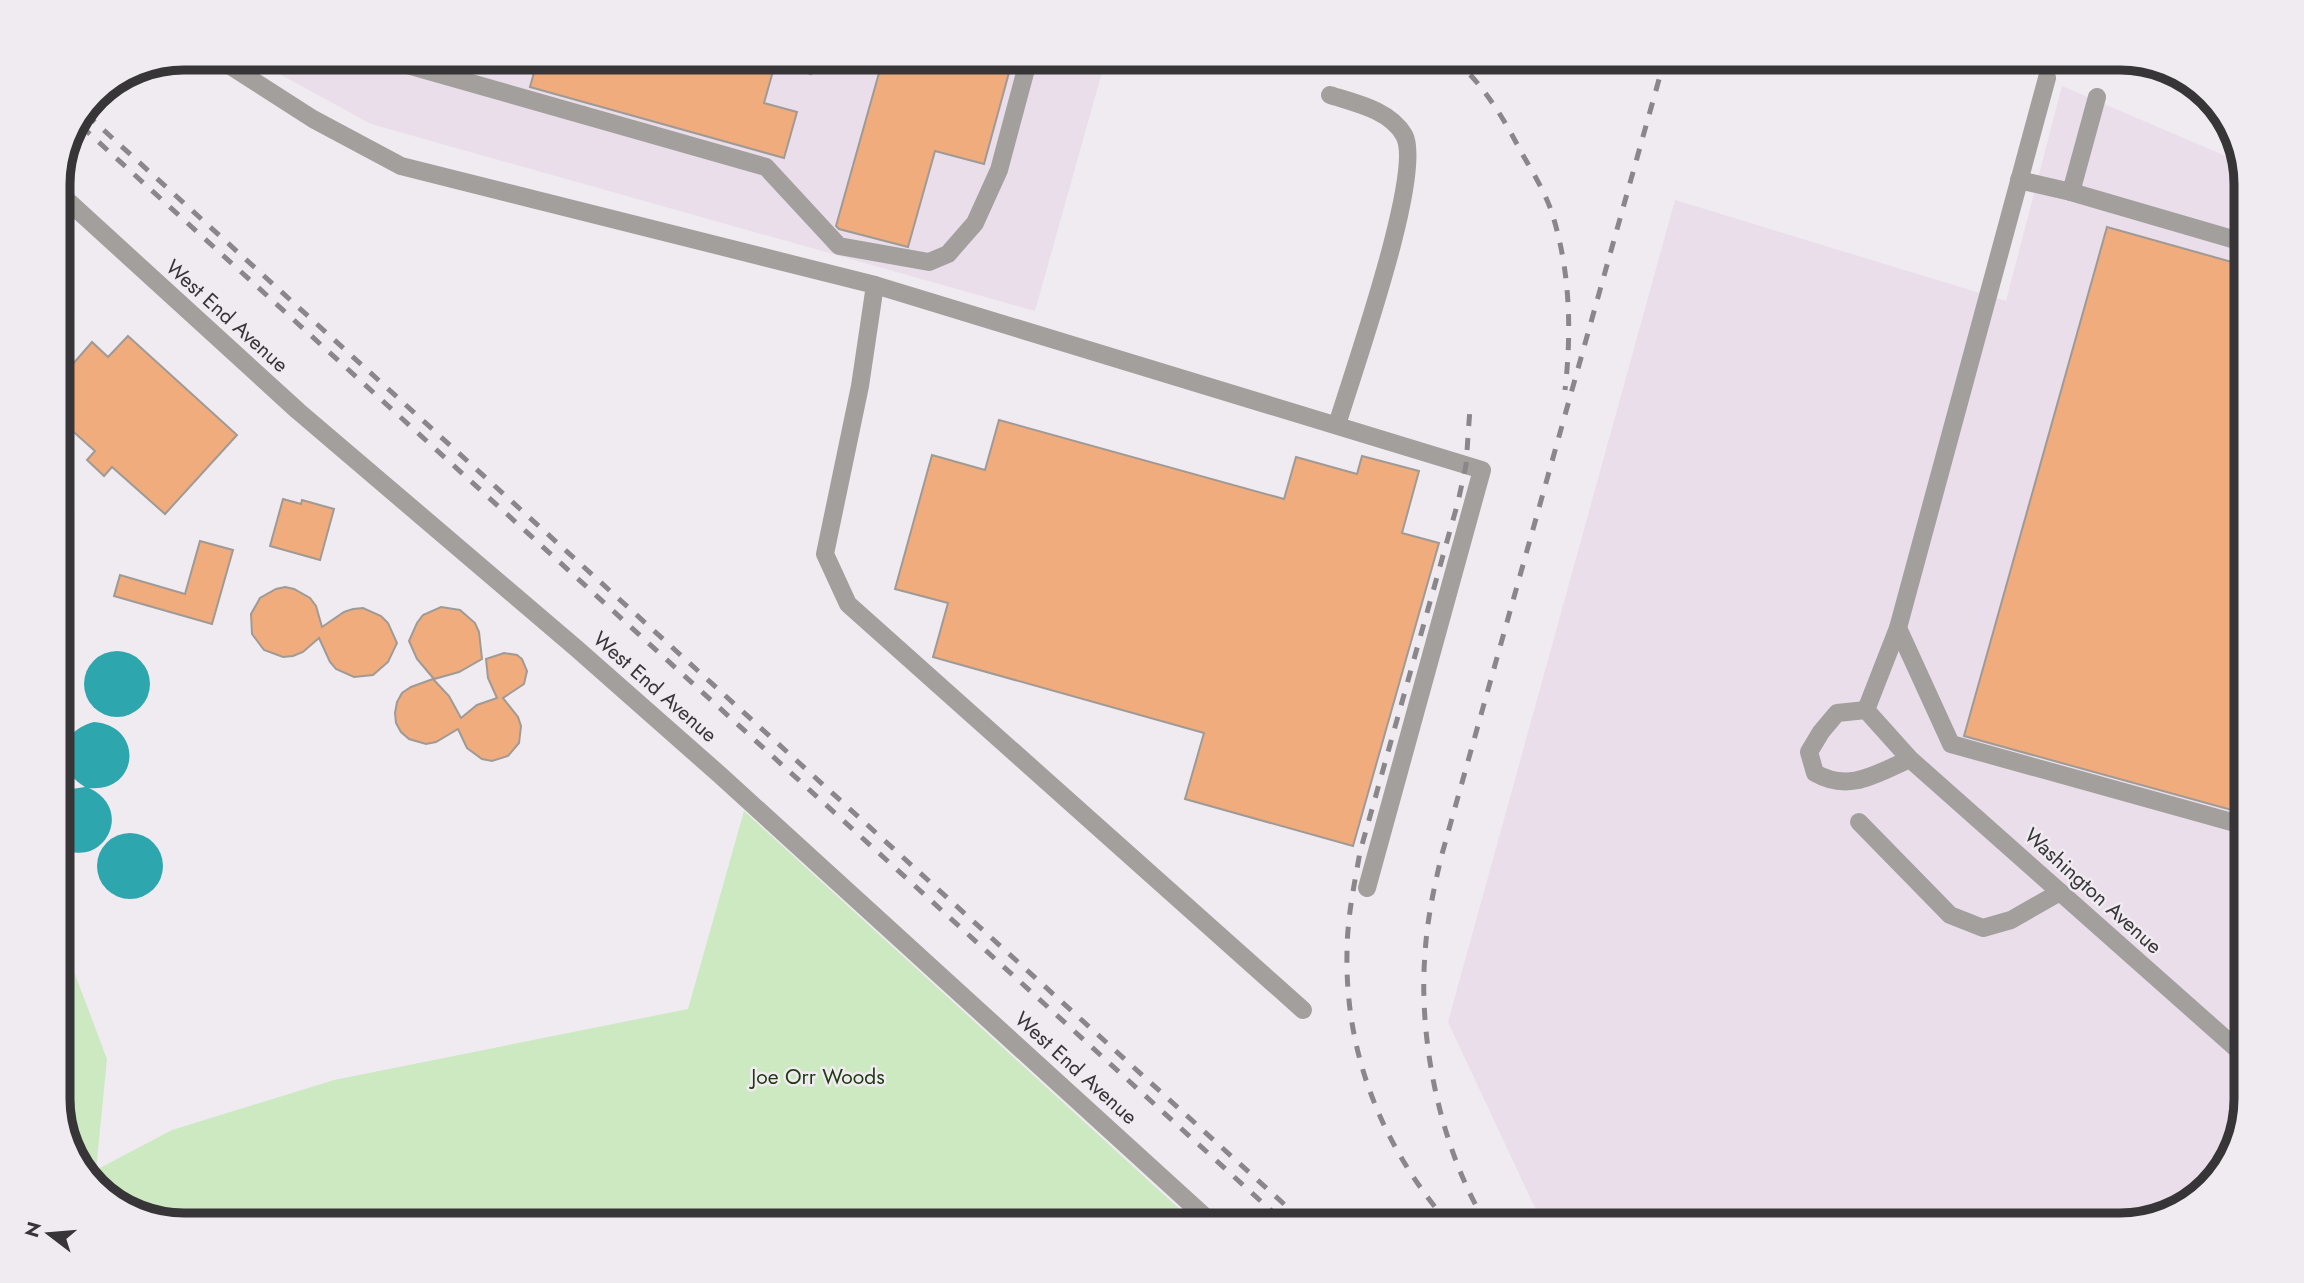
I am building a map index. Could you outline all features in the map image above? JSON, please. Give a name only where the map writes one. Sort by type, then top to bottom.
[{"type":"street","points":[[237,70],[313,118],[401,166],[875,285],[1482,470],[1367,888]]},
{"type":"street","points":[[425,70],[766,167],[839,246],[929,262],[948,254],[975,223],[999,170],[1026,70]]},
{"type":"street","points":[[1910,758],[1856,783],[1828,781],[1815,773],[1809,752],[1837,713],[1866,710],[1898,628],[2047,78]]},
{"type":"street","points":[[1330,95],[1373,110],[1396,123],[1406,137],[1409,154],[1406,187],[1391,248],[1336,425]]},
{"type":"street","points":[[2071,192],[2096,97]]},
{"type":"street","points":[[2020,180],[2071,192],[2234,240]]},
{"type":"street","name":"West End Avenue","points":[[70,203],[298,411],[710,766],[1201,1213]]},
{"type":"street","points":[[875,285],[860,386],[825,554],[848,604],[1303,1010]]},
{"type":"street","points":[[1898,628],[1951,744],[2234,823]]},
{"type":"street","name":"Washington Avenue","points":[[1866,710],[1910,758],[2234,1046]]},
{"type":"street","points":[[1859,822],[1950,915],[1983,928],[2011,919],[2060,892]]},
{"type":"shaded area","points":[[272,70],[1103,70],[1035,311],[371,124]]},
{"type":"shaded area","points":[[2062,86],[2231,158],[2234,177],[2234,1099],[2230,1128],[2222,1149],[2206,1174],[2195,1185],[2177,1198],[2135,1212],[1537,1213],[1448,1022],[1675,200],[2006,301]]},
{"type":"green space","name":"Joe Orr Woods","points":[[744,811],[1184,1213],[169,1212],[134,1201],[109,1185],[89,1162],[72,1121],[70,961],[107,1059],[96,1170],[172,1130],[334,1080],[688,1009]]},
{"type":"water","points":[[70,281],[73,296],[70,312]]},
{"type":"water","points":[[117,651],[130,654],[140,661],[147,671],[150,684],[147,697],[140,707],[130,714],[117,717],[104,714],[94,707],[87,697],[84,684],[87,671],[94,661],[104,654]]},
{"type":"water","points":[[94,722],[110,726],[122,735],[128,746],[129,758],[126,770],[118,780],[106,787],[89,788],[103,798],[111,811],[112,824],[107,836],[99,846],[87,852],[73,852],[70,851],[70,789],[85,787],[70,773],[70,738],[82,727]]},
{"type":"water","points":[[130,833],[143,835],[158,848],[163,866],[161,879],[148,894],[130,899],[117,897],[102,884],[97,866],[99,853],[112,838]]},
{"type":"building","points":[[535,70],[773,70],[764,103],[797,112],[784,158],[530,87]]},
{"type":"building","points":[[797,70],[812,70],[811,74]]},
{"type":"building","points":[[869,70],[1010,70],[984,164],[935,151],[908,247],[836,226],[879,73]]},
{"type":"building","points":[[2107,227],[2234,263],[2234,811],[1964,736]]},
{"type":"building","points":[[128,336],[237,435],[165,514],[112,467],[104,476],[87,460],[95,451],[70,429],[70,367],[92,342],[108,357]]},
{"type":"building","points":[[999,420],[1284,499],[1296,457],[1357,474],[1362,456],[1419,471],[1402,533],[1439,543],[1353,846],[1185,799],[1204,733],[933,657],[948,603],[895,589],[932,455],[985,470]]},
{"type":"building","points":[[283,499],[301,504],[302,500],[334,509],[320,560],[270,546]]},
{"type":"building","points":[[200,541],[233,550],[212,624],[114,596],[120,575],[185,594]]},
{"type":"building","points":[[285,587],[310,598],[316,606],[322,627],[353,609],[363,608],[381,616],[388,623],[397,643],[388,662],[373,675],[354,677],[336,669],[319,638],[303,652],[293,656],[283,657],[264,650],[252,634],[251,614],[260,598]]},
{"type":"building","points":[[441,607],[460,610],[475,623],[479,632],[482,659],[459,672],[434,679],[417,659],[409,641],[423,615]]},
{"type":"building","points":[[504,653],[517,655],[522,659],[527,671],[524,684],[503,698],[518,717],[521,726],[519,743],[508,756],[492,761],[482,759],[467,748],[458,729],[436,742],[426,744],[409,739],[401,732],[395,713],[402,693],[433,679],[449,696],[461,718],[477,705],[497,698],[488,678],[486,659]]},
{"type":"railway","points":[[1465,70],[1498,111],[1551,210],[1562,254],[1568,299],[1565,390]]},
{"type":"railway","points":[[1481,1213],[1457,1163],[1445,1129],[1429,1058],[1424,988],[1429,916],[1442,854],[1662,70]]},
{"type":"railway","points":[[91,118],[1294,1213]]},
{"type":"railway","points":[[85,129],[1274,1213]]},
{"type":"railway","points":[[1440,1213],[1405,1164],[1387,1132],[1361,1064],[1348,991],[1347,940],[1360,852],[1458,502],[1466,465],[1470,408]]}]
